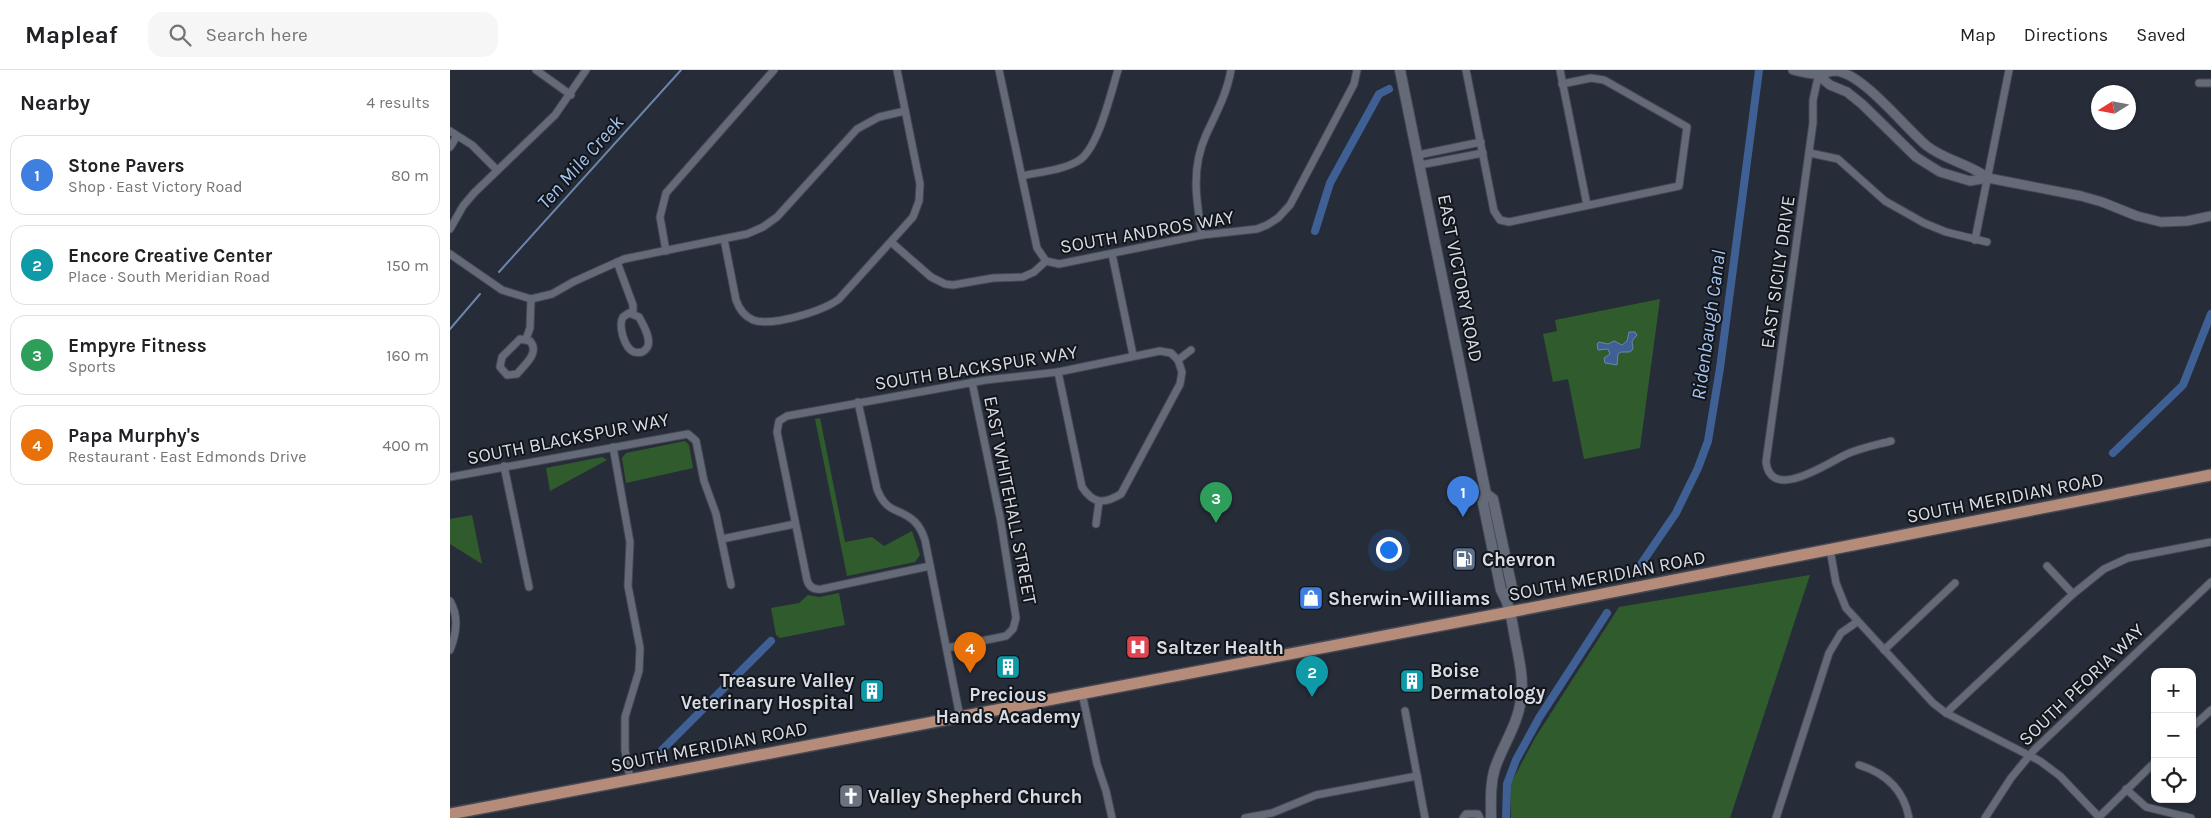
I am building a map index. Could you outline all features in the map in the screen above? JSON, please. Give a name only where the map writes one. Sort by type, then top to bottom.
[{"type":"main road","name":"EAST VICTORY ROAD","points":[[1400,70],[1486,494],[1494,499],[1512,588],[1509,607],[1521,672],[1521,701],[1517,718],[1495,770],[1491,790],[1491,818]]},
{"type":"main road","name":"SOUTH MERIDIAN ROAD","points":[[450,814],[1082,693],[1509,607],[1830,549],[2211,475]]},
{"type":"street","points":[[536,70],[571,94]]},
{"type":"street","points":[[450,229],[468,199],[555,115],[586,70]]},
{"type":"street","points":[[666,250],[660,217],[666,192],[774,70]]},
{"type":"street","points":[[724,239],[739,308],[751,319],[759,322],[809,314],[832,304],[845,293],[913,217],[920,195],[920,184],[897,70]]},
{"type":"street","points":[[999,70],[1037,248],[1046,261]]},
{"type":"street","points":[[1022,176],[1069,164],[1084,157],[1093,144],[1118,70]]},
{"type":"street","points":[[1202,235],[1195,191],[1198,161],[1206,134],[1225,96],[1232,70]]},
{"type":"street","name":"SOUTH ANDROS WAY","points":[[891,242],[931,277],[945,284],[954,285],[1000,277],[1023,277],[1034,272],[1046,261],[1059,264],[1202,235],[1267,225],[1278,218],[1295,197],[1354,84],[1357,70]]},
{"type":"street","points":[[1466,70],[1494,212],[1500,220],[1509,222],[1679,186],[1687,127],[1604,80],[1591,78],[1562,84]]},
{"type":"street","points":[[1560,70],[1587,205]]},
{"type":"street","points":[[1793,70],[1835,71],[1848,76],[1864,86],[1928,146],[1960,164],[1976,169],[1988,178]]},
{"type":"street","points":[[1976,240],[2009,70]]},
{"type":"street","points":[[1819,72],[1830,85],[1846,92],[1862,104],[1916,157],[1940,172],[1970,181],[1988,178],[2080,196],[2102,202],[2137,216],[2161,222],[2187,221],[2211,216]]},
{"type":"street","name":"EAST SICILY DRIVE","points":[[1819,72],[1813,100],[1814,124],[1766,462],[1767,470],[1772,476],[1785,480],[1802,477],[1845,455],[1891,441]]},
{"type":"street","points":[[2199,83],[2211,83]]},
{"type":"street","points":[[450,254],[502,290],[531,298],[552,294],[617,262],[747,234],[770,223],[783,212],[857,129],[879,117],[905,111]]},
{"type":"street","points":[[450,131],[472,145],[497,170]]},
{"type":"street","points":[[450,147],[457,136]]},
{"type":"street","points":[[1419,160],[1480,142]]},
{"type":"street","points":[[1419,160],[1483,153]]},
{"type":"street","points":[[1810,153],[1838,159],[1885,201],[1924,223],[1946,232],[1987,242]]},
{"type":"street","points":[[1112,254],[1133,355]]},
{"type":"street","points":[[617,262],[633,305],[633,313]]},
{"type":"street","points":[[526,339],[530,328],[531,298]]},
{"type":"street","points":[[633,313],[641,319],[649,340],[646,349],[640,353],[629,348],[620,326],[623,317],[633,313]]},
{"type":"street","points":[[526,339],[534,347],[532,357],[517,374],[504,374],[500,367],[501,359],[517,341],[526,339]]},
{"type":"street","points":[[1058,372],[1082,487],[1089,497],[1098,502],[1110,501],[1122,494],[1180,384],[1182,372],[1178,360],[1191,350]]},
{"type":"street","name":"SOUTH BLACKSPUR WAY","points":[[795,524],[776,432],[779,421],[787,416],[972,382],[1058,372],[1133,355],[1160,351],[1171,354],[1178,360]]},
{"type":"street","name":"EAST WHITEHALL STREET","points":[[947,648],[1006,636],[1015,624],[1016,611],[999,513],[972,382]]},
{"type":"street","points":[[858,402],[881,500],[890,508],[915,522],[925,540],[960,716]]},
{"type":"street","name":"SOUTH BLACKSPUR WAY","points":[[450,477],[684,433],[691,435],[696,441],[704,481],[716,514],[722,539]]},
{"type":"street","points":[[613,447],[630,542],[628,586],[640,657],[639,670],[625,717],[625,750],[630,779]]},
{"type":"street","points":[[504,466],[529,586]]},
{"type":"street","points":[[1096,524],[1098,502]]},
{"type":"street","points":[[731,585],[722,539],[795,524],[807,580],[811,587],[816,590],[930,566]]},
{"type":"street","points":[[1946,713],[2073,594],[2104,569],[2128,558],[2211,542]]},
{"type":"street","points":[[1830,549],[1840,596],[1857,622],[1933,702],[1946,713],[2040,761],[2060,776],[2099,817],[2151,766]]},
{"type":"street","points":[[2047,566],[2073,594]]},
{"type":"street","name":"SOUTH PEORIA WAY","points":[[1985,818],[2011,778],[2029,756],[2211,582]]},
{"type":"street","points":[[1884,650],[1955,583]]},
{"type":"street","points":[[450,601],[455,616],[456,628],[450,650]]},
{"type":"street","points":[[1776,818],[1829,653],[1841,633],[1857,622]]},
{"type":"street","points":[[1082,693],[1096,764],[1106,791],[1112,818]]},
{"type":"street","points":[[2196,723],[2211,710]]},
{"type":"street","points":[[1405,711],[1425,818]]},
{"type":"street","points":[[1859,765],[1876,770],[1894,786],[1902,798],[1909,818]]},
{"type":"street","points":[[1248,818],[1272,813],[1316,795],[1417,776]]},
{"type":"street","points":[[2126,789],[2146,807],[2186,815],[2191,818]]},
{"type":"street","points":[[1462,818],[1466,814],[1478,814],[1480,818]]},
{"type":"green space","points":[[1660,299],[1640,448],[1584,459],[1568,379],[1553,382],[1543,334],[1557,331],[1555,320]]},
{"type":"green space","points":[[820,418],[845,542],[872,537],[884,546],[912,531],[920,555],[915,562],[847,576],[815,419]]},
{"type":"green space","points":[[685,441],[689,445],[693,468],[626,483],[622,458],[626,453]]},
{"type":"green space","points":[[602,457],[607,460],[550,491],[546,468]]},
{"type":"green space","points":[[472,515],[482,564],[450,544],[450,519]]},
{"type":"green space","points":[[1810,575],[1730,818],[1511,818],[1510,785],[1535,738],[1619,607]]},
{"type":"green space","points":[[839,593],[845,625],[780,638],[776,635],[771,608],[799,603],[808,595],[819,597]]},
{"type":"water","points":[[1629,332],[1635,332],[1637,335],[1632,341],[1633,349],[1630,352],[1618,354],[1617,365],[1605,363],[1604,358],[1610,354],[1608,349],[1598,350],[1597,344],[1599,342],[1608,344],[1614,341],[1622,345],[1627,341]]},
{"type":"waterway","name":"Ten Mile Creek","points":[[499,272],[681,70]]},
{"type":"waterway","name":"Ridenbaugh Canal","points":[[1639,567],[1676,513],[1698,468],[1708,441],[1720,368],[1759,70]]},
{"type":"waterway","points":[[1315,231],[1330,183],[1379,94],[1389,89]]},
{"type":"waterway","name":"Ten Mile Creek","points":[[450,329],[480,294]]},
{"type":"waterway","points":[[2113,453],[2183,385],[2211,314]]},
{"type":"waterway","name":"Ridenbaugh Canal","points":[[1506,818],[1507,784],[1516,760],[1539,718],[1607,613]]},
{"type":"waterway","points":[[662,750],[771,641]]},
{"type":"place","name":"Stone Pavers","points":[[1463,517]]},
{"type":"place","name":"Empyre Fitness","points":[[1216,523]]},
{"type":"place","name":"Chevron","points":[[1464,559]]},
{"type":"place","name":"Sherwin-Williams","points":[[1311,598]]},
{"type":"place","name":"Saltzer Health","points":[[1138,647]]},
{"type":"place","name":"Precious Hands Academy","points":[[1008,667]]},
{"type":"place","name":"Papa Murphy's","points":[[970,673]]},
{"type":"place","name":"Boise Dermatology","points":[[1412,681]]},
{"type":"place","name":"Treasure Valley Veterinary Hospital","points":[[872,691]]},
{"type":"place","name":"Encore Creative Center","points":[[1312,697]]},
{"type":"place","name":"Valley Shepherd Church","points":[[851,796]]}]
